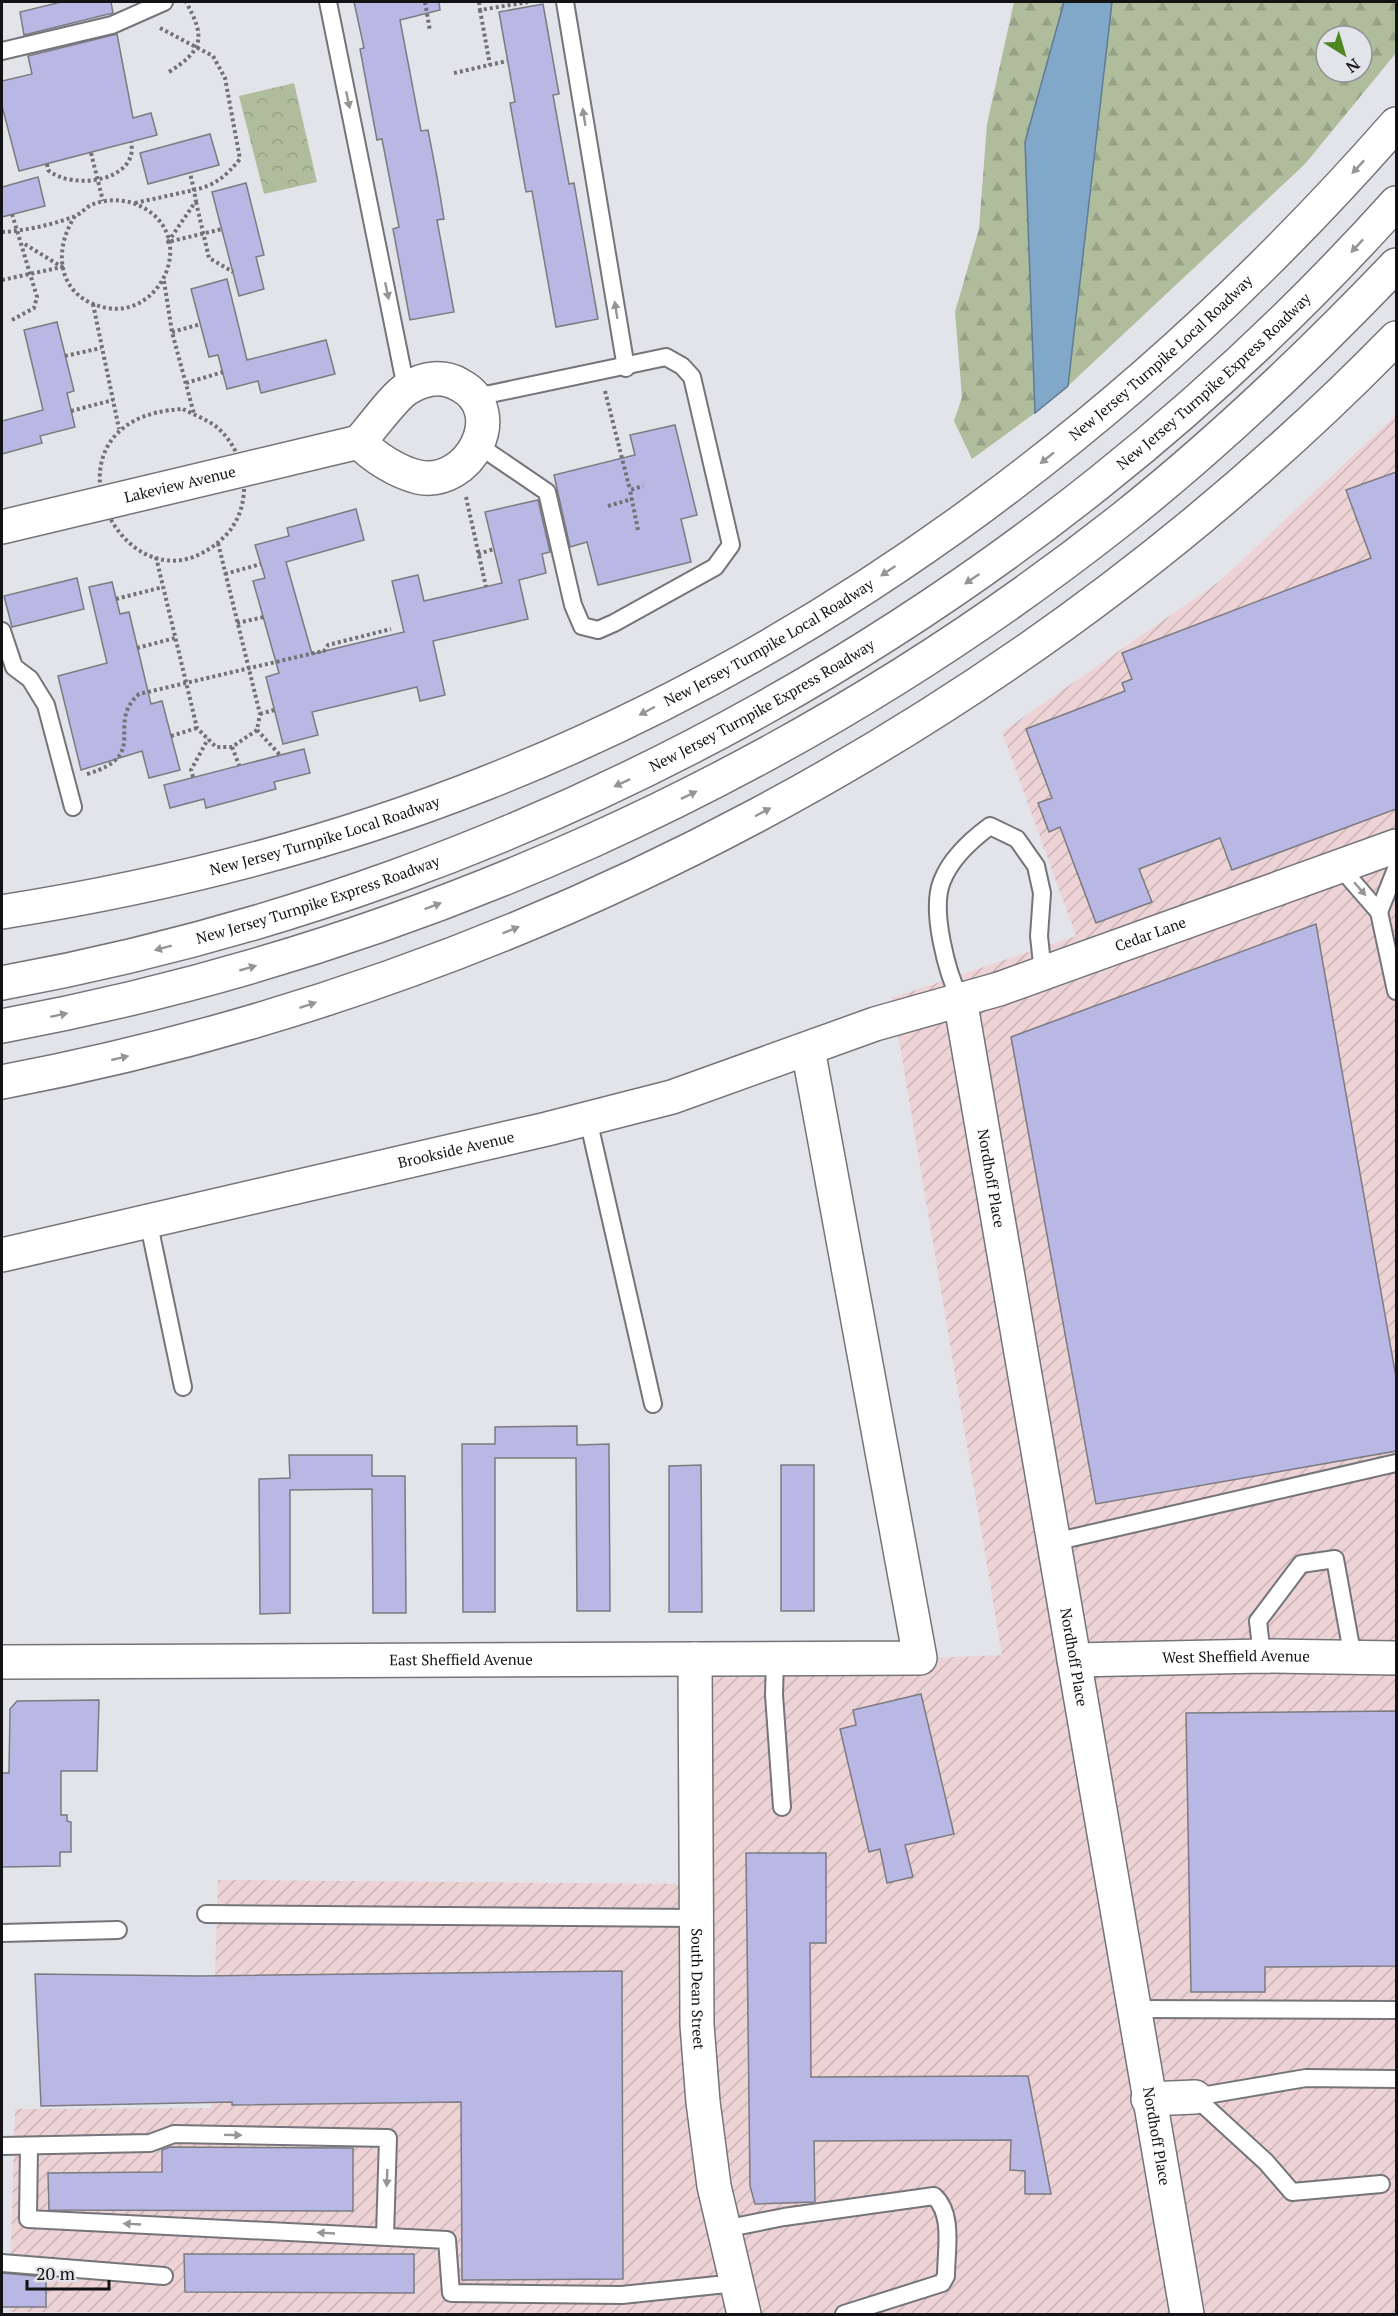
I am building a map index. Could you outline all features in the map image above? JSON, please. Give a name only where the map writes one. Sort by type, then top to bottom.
[{"type":"main road","name":"New Jersey Turnpike Local Roadway","points":[[2,912],[198,873],[379,822],[487,783],[563,750],[634,718],[724,670],[891,570],[1016,483],[1078,433],[1147,376],[1214,315],[1318,211],[1396,124]]},
{"type":"main road","name":"New Jersey Turnpike Express Roadway","points":[[2,983],[142,953],[264,920],[446,858],[624,782],[684,753],[791,694],[851,659],[975,577],[1106,480],[1252,352],[1338,267],[1396,203]]},
{"type":"main road","points":[[2,1026],[169,989],[350,936],[532,868],[654,812],[748,765],[862,699],[974,627],[1121,520],[1215,441],[1288,374],[1396,265]]},
{"type":"main road","points":[[2,1082],[102,1062],[219,1033],[374,983],[575,903],[762,813],[910,728],[1044,639],[1179,536],[1263,466],[1396,338]]},
{"type":"main road","points":[[428,379],[443,379],[468,389],[476,397],[484,420],[478,445],[467,460],[453,471],[437,476],[419,477],[383,461],[359,442],[383,415],[392,400],[406,388],[428,379]]},
{"type":"main road","name":"Lakeview Avenue","points":[[2,527],[359,442]]},
{"type":"main road","name":"Cedar Lane","points":[[903,1015],[1043,973],[1396,846]]},
{"type":"main road","name":"Nordhoff Place","points":[[960,999],[1148,2099],[1187,2314]]},
{"type":"main road","name":"Brookside Avenue","points":[[2,1255],[588,1119],[672,1097],[903,1015]]},
{"type":"main road","name":"East Sheffield Avenue","points":[[2,1662],[920,1658],[808,1049]]},
{"type":"main road","name":"West Sheffield Avenue","points":[[1074,1660],[1262,1656],[1396,1658]]},
{"type":"main road","name":"South Dean Street","points":[[695,1659],[697,2025],[703,2102],[714,2186],[744,2314]]},
{"type":"main road","points":[[1148,2099],[1196,2097]]},
{"type":"lane","points":[[2,51],[112,25],[164,2]]},
{"type":"lane","points":[[328,2],[406,388]]},
{"type":"lane","points":[[565,2],[626,368]]},
{"type":"lane","points":[[476,397],[626,368],[666,357],[682,366],[692,377],[731,545],[715,567],[614,623],[598,630],[582,626],[573,605],[547,492],[478,445]]},
{"type":"lane","points":[[2,631],[14,667],[30,679],[46,705],[73,807]]},
{"type":"lane","points":[[960,999],[949,977],[938,918],[941,882],[966,844],[990,826],[1017,839],[1036,866],[1042,893],[1039,936],[1043,973]]},
{"type":"lane","points":[[1340,867],[1379,912],[1396,991]]},
{"type":"lane","points":[[1379,912],[1396,869]]},
{"type":"lane","points":[[588,1119],[653,1404]]},
{"type":"lane","points":[[148,1220],[183,1388]]},
{"type":"lane","points":[[1054,1542],[1396,1463]]},
{"type":"lane","points":[[1262,1656],[1258,1621],[1301,1564],[1335,1559],[1353,1658]]},
{"type":"lane","points":[[775,1659],[774,1695],[782,1807]]},
{"type":"lane","points":[[206,1914],[696,1918]]},
{"type":"lane","points":[[2,1933],[118,1930]]},
{"type":"lane","points":[[1133,2009],[1396,2010]]},
{"type":"lane","points":[[1196,2097],[1306,2078],[1396,2079]]},
{"type":"lane","points":[[1196,2097],[1266,2162],[1292,2192],[1381,2184]]},
{"type":"lane","points":[[2,2146],[150,2143],[174,2134],[388,2138],[385,2236]]},
{"type":"lane","points":[[29,2146],[28,2218],[447,2240],[451,2293],[622,2295],[736,2283]]},
{"type":"lane","points":[[724,2229],[784,2217],[934,2196],[941,2202],[947,2220],[946,2276],[942,2283],[844,2314]]},
{"type":"lane","points":[[2,2262],[164,2276]]},
{"type":"path","points":[[169,72],[191,58],[198,47],[195,19],[185,2]]},
{"type":"path","points":[[425,2],[430,31]]},
{"type":"path","points":[[479,2],[490,65]]},
{"type":"path","points":[[480,10],[528,2]]},
{"type":"path","points":[[133,16],[213,56],[225,78],[240,159],[226,176],[211,186],[134,203]]},
{"type":"path","points":[[454,73],[507,61]]},
{"type":"path","points":[[46,164],[48,170],[61,179],[74,182],[98,179],[110,175],[130,161],[134,153],[131,142]]},
{"type":"path","points":[[91,153],[103,201]]},
{"type":"path","points":[[190,173],[209,258],[233,272]]},
{"type":"path","points":[[2,232],[18,232],[75,216],[103,201],[125,200],[134,203],[156,217],[166,232],[168,242],[168,268],[164,279],[148,297],[132,306],[115,309],[81,297],[69,284],[62,267],[63,240],[75,216]]},
{"type":"path","points":[[168,242],[196,201]]},
{"type":"path","points":[[12,214],[37,297],[33,308],[12,320]]},
{"type":"path","points":[[168,242],[222,229]]},
{"type":"path","points":[[22,242],[62,267]]},
{"type":"path","points":[[2,280],[62,267]]},
{"type":"path","points":[[164,279],[172,332],[194,414]]},
{"type":"path","points":[[93,303],[119,429]]},
{"type":"path","points":[[172,332],[201,324]]},
{"type":"path","points":[[65,356],[101,348]]},
{"type":"path","points":[[186,383],[223,372]]},
{"type":"path","points":[[601,372],[638,530]]},
{"type":"path","points":[[71,411],[113,400]]},
{"type":"path","points":[[183,409],[194,414],[219,429],[243,470],[243,507],[218,543],[200,554],[171,561],[132,548],[123,540],[102,502],[100,464],[119,429],[136,419],[162,410],[183,409]]},
{"type":"path","points":[[453,471],[463,487],[486,587]]},
{"type":"path","points":[[630,490],[643,486]]},
{"type":"path","points":[[608,506],[632,499]]},
{"type":"path","points":[[156,557],[197,728],[216,747],[232,747],[257,730],[260,714],[218,543]]},
{"type":"path","points":[[478,554],[494,549]]},
{"type":"path","points":[[225,574],[261,564]]},
{"type":"path","points":[[116,599],[163,587]]},
{"type":"path","points":[[237,623],[264,617]]},
{"type":"path","points":[[66,780],[107,768],[116,762],[125,741],[124,721],[127,709],[139,694],[324,651],[328,645],[390,630]]},
{"type":"path","points":[[137,648],[175,638]]},
{"type":"path","points":[[260,714],[274,710]]},
{"type":"path","points":[[171,736],[197,728]]},
{"type":"path","points":[[257,730],[265,735],[279,755]]},
{"type":"path","points":[[193,777],[191,770],[208,739]]},
{"type":"path","points":[[232,747],[238,765]]},
{"type":"shaded area","points":[[1396,415],[1396,2314],[9,2312],[15,2109],[211,2108],[218,1880],[687,1884],[690,1668],[1002,1655],[892,998],[1076,936],[1002,732],[1220,581]]},
{"type":"green space","points":[[1014,2],[1064,2],[1025,142],[1035,413],[972,459],[954,421],[962,397],[955,312],[979,229],[987,124]]},
{"type":"green space","points":[[1112,2],[1396,2],[1396,53],[1374,80],[1374,24],[1314,24],[1314,84],[1371,84],[1305,164],[1068,386]]},
{"type":"green space","points":[[294,83],[317,182],[264,194],[239,96]]},
{"type":"water","points":[[1064,2],[1112,2],[1068,386],[1035,413],[1025,142]]},
{"type":"building","points":[[61,2],[111,2],[113,13],[24,35],[20,12]]},
{"type":"building","points":[[354,2],[439,2],[440,10],[400,20],[421,131],[428,130],[437,177],[444,219],[437,220],[454,312],[410,320],[393,229],[399,227],[382,139],[377,140],[360,49],[364,48]]},
{"type":"building","points":[[543,4],[559,94],[553,95],[569,184],[574,183],[598,319],[556,327],[532,191],[526,192],[510,103],[515,102],[499,12]]},
{"type":"building","points":[[117,34],[133,118],[151,113],[157,135],[19,171],[2,106],[2,81],[32,74],[28,56]]},
{"type":"building","points":[[210,134],[219,165],[148,184],[140,153]]},
{"type":"building","points":[[38,177],[45,206],[2,217],[2,187]]},
{"type":"building","points":[[246,183],[264,255],[256,257],[264,289],[239,296],[212,192]]},
{"type":"building","points":[[227,279],[247,360],[326,340],[335,374],[261,393],[258,381],[227,389],[218,355],[209,357],[191,289]]},
{"type":"building","points":[[57,322],[74,391],[67,393],[75,427],[40,436],[42,443],[2,454],[2,421],[43,410],[24,330]]},
{"type":"building","points":[[675,425],[697,515],[681,519],[691,562],[598,585],[587,542],[570,547],[554,475],[635,455],[630,435]]},
{"type":"building","points":[[1396,472],[1396,809],[1232,870],[1220,838],[1139,869],[1152,902],[1096,923],[1060,827],[1049,832],[1038,803],[1052,798],[1026,729],[1125,691],[1122,683],[1132,679],[1122,653],[1371,558],[1346,490]]},
{"type":"building","points":[[538,500],[550,552],[542,554],[546,573],[519,580],[528,619],[433,641],[445,695],[420,701],[417,687],[312,712],[318,735],[283,744],[266,677],[279,673],[253,581],[265,578],[255,545],[289,536],[287,528],[356,509],[364,540],[286,562],[312,654],[404,632],[392,581],[418,575],[424,601],[502,583],[485,512]]},
{"type":"building","points":[[77,578],[84,609],[12,627],[4,596]]},
{"type":"building","points":[[112,582],[120,614],[129,612],[151,704],[162,701],[180,770],[149,778],[142,751],[81,770],[58,676],[107,663],[89,587]]},
{"type":"building","points":[[304,749],[310,773],[274,782],[276,789],[206,808],[204,799],[170,808],[164,785]]},
{"type":"building","points":[[1316,924],[1396,1377],[1396,1451],[1096,1504],[1011,1037]]},
{"type":"building","points":[[577,1426],[577,1445],[609,1444],[610,1611],[577,1611],[576,1458],[495,1458],[495,1612],[463,1612],[462,1444],[495,1444],[495,1427]]},
{"type":"building","points":[[289,1455],[372,1455],[372,1476],[405,1476],[406,1613],[373,1613],[372,1489],[290,1490],[290,1613],[260,1614],[259,1479],[290,1478]]},
{"type":"building","points":[[701,1465],[702,1612],[669,1612],[669,1466]]},
{"type":"building","points":[[781,1465],[814,1465],[814,1611],[781,1611]]},
{"type":"building","points":[[921,1694],[954,1834],[905,1845],[913,1877],[887,1883],[880,1849],[869,1852],[840,1729],[856,1725],[853,1710]]},
{"type":"building","points":[[99,1700],[97,1771],[61,1771],[61,1815],[67,1815],[67,1821],[71,1822],[71,1852],[60,1852],[60,1866],[2,1867],[2,1773],[9,1773],[10,1709],[17,1701]]},
{"type":"building","points":[[1396,1711],[1396,1966],[1265,1967],[1265,1992],[1191,1992],[1186,1713]]},
{"type":"building","points":[[746,1853],[826,1853],[826,1943],[810,1943],[811,2077],[1028,2076],[1051,2194],[1025,2194],[1025,2171],[1010,2170],[1011,2140],[814,2141],[815,2202],[755,2204],[750,2186]]},
{"type":"building","points":[[622,1971],[623,2279],[462,2280],[461,2102],[232,2105],[232,2102],[41,2106],[35,1974],[200,1976]]},
{"type":"building","points":[[170,2147],[353,2148],[353,2211],[49,2210],[48,2173],[162,2172],[162,2150]]},
{"type":"building","points":[[184,2254],[414,2254],[414,2293],[185,2292]]},
{"type":"building","points":[[2,2273],[46,2277],[46,2307],[2,2307]]}]
